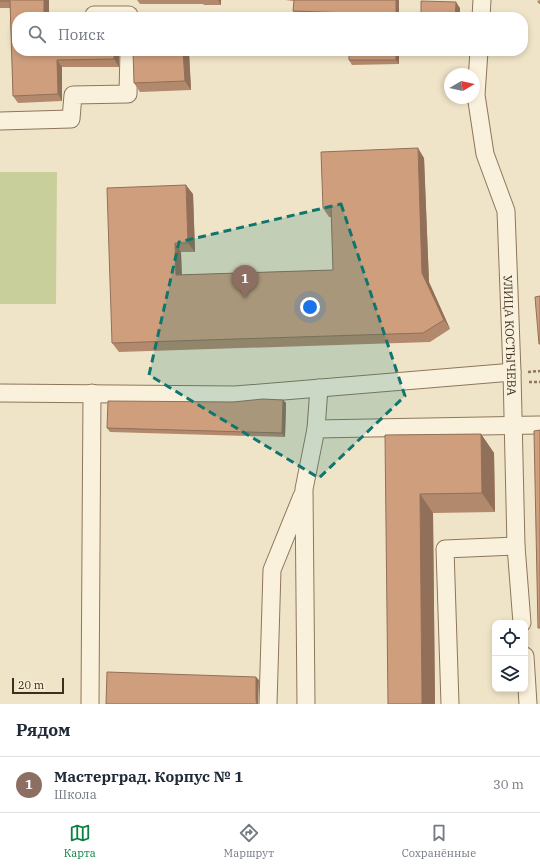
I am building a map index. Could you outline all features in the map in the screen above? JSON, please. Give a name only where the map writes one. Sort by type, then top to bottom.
[{"type":"street","points":[[481,12],[482,0]]},
{"type":"street","points":[[0,121],[71,119],[73,94],[128,94],[129,56]]},
{"type":"street","name":"УЛИЦА КОСТЫЧЕВА","points":[[479,56],[476,95],[485,154],[506,211],[516,546],[522,620]]},
{"type":"street","points":[[0,393],[236,395],[512,372]]},
{"type":"street","points":[[268,704],[272,570],[304,489],[316,429],[319,388]]},
{"type":"street","points":[[90,704],[92,393]]},
{"type":"street","points":[[316,429],[540,426]]},
{"type":"street","points":[[304,489],[306,704]]},
{"type":"street","points":[[450,704],[445,549],[516,546]]},
{"type":"street","points":[[528,704],[530,662]]},
{"type":"highlighted area","points":[[341,204],[405,396],[319,478],[149,375],[179,242]]},
{"type":"green space","points":[[0,172],[57,172],[56,304],[0,304]]},
{"type":"building","points":[[44,0],[44,12],[12,12],[12,56],[114,56],[114,59],[57,60],[58,94],[13,96],[10,1],[0,1]]},
{"type":"building","points":[[294,0],[396,0],[396,12],[293,11]]},
{"type":"building","points":[[421,1],[456,2],[455,12],[421,12]]},
{"type":"building","points":[[133,56],[183,56],[185,81],[134,83]]},
{"type":"building","points":[[349,56],[396,56],[396,60],[349,60]]},
{"type":"building","points":[[418,148],[422,273],[444,320],[423,333],[112,343],[107,188],[186,185],[188,243],[175,243],[176,275],[333,270],[331,207],[323,208],[321,152]]},
{"type":"building","points":[[540,296],[540,344],[539,344],[535,297]]},
{"type":"building","points":[[263,399],[283,400],[282,433],[107,428],[108,401],[233,402]]},
{"type":"building","points":[[540,430],[540,628],[538,628],[534,431]]},
{"type":"building","points":[[481,434],[482,493],[420,494],[422,704],[388,704],[385,435]]},
{"type":"building","points":[[107,672],[256,677],[257,704],[106,704]]},
{"type":"place","name":"Мастерград. Корпус № 1","points":[[245,298]]}]
